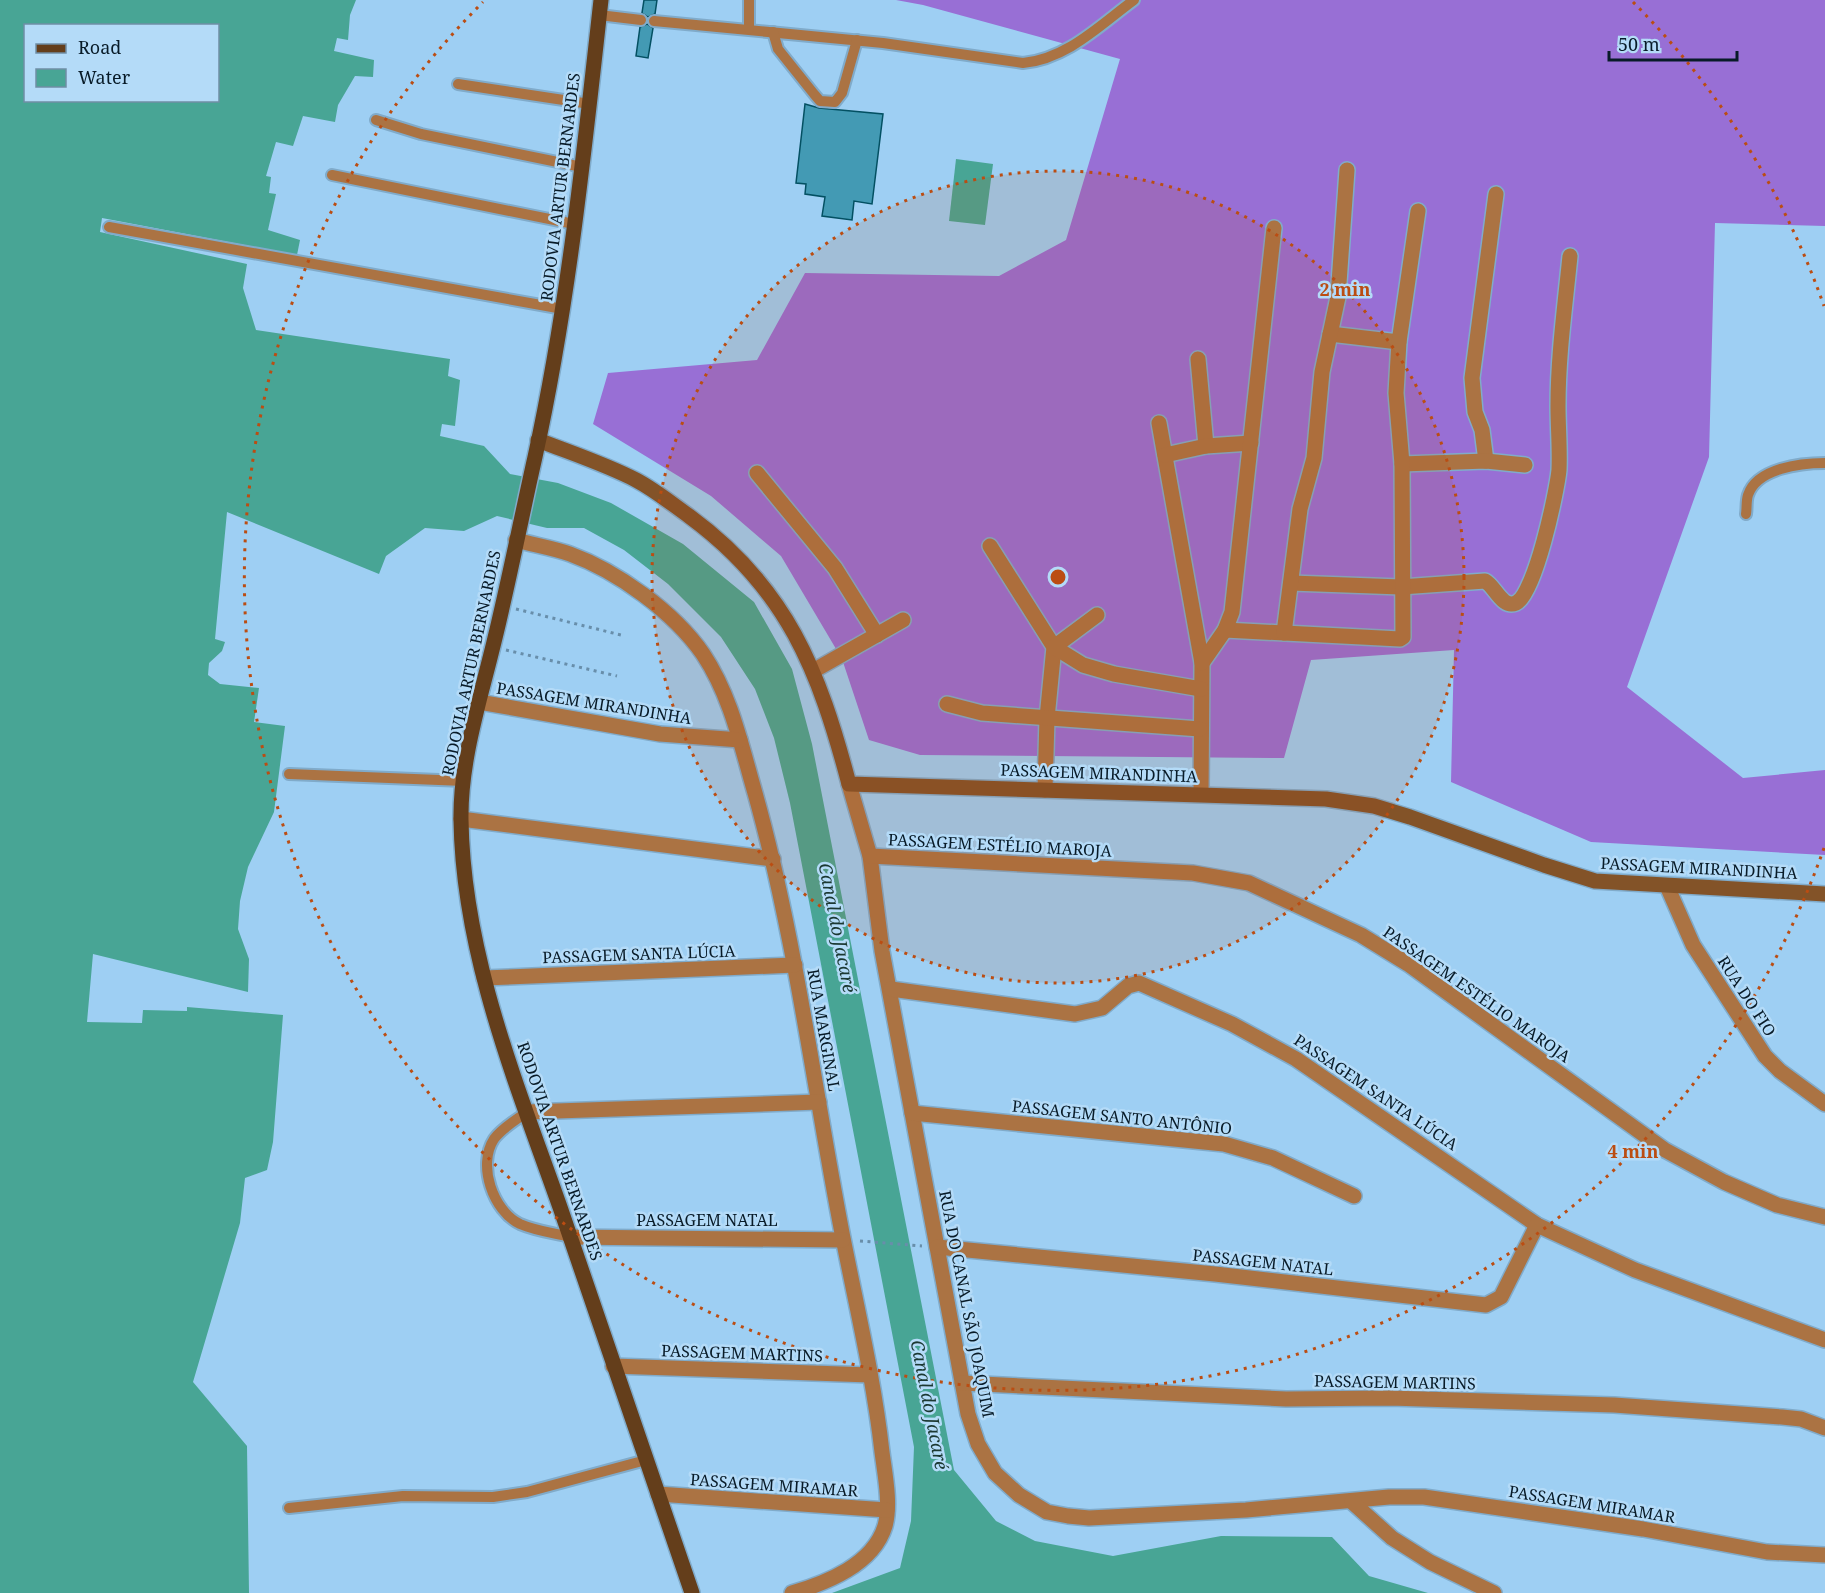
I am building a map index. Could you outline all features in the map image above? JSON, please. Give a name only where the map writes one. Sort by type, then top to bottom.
[{"type":"main road","name":"RODOVIA ARTUR BERNARDES","points":[[600,8],[563,309],[535,456],[479,702],[464,781],[461,819],[473,930],[484,978],[526,1112],[692,1593]]},
{"type":"street","points":[[1284,633],[1300,509],[1314,458],[1322,372],[1338,297],[1347,170]]},
{"type":"street","points":[[1486,461],[1482,430],[1475,412],[1472,378],[1496,194]]},
{"type":"street","points":[[1225,630],[1400,639],[1403,637],[1402,464],[1396,393],[1399,342],[1418,211]]},
{"type":"street","points":[[1202,663],[1225,630],[1232,612],[1274,228]]},
{"type":"street","points":[[1291,583],[1401,587],[1485,581],[1492,584],[1502,600],[1516,603],[1524,596],[1543,542],[1559,471],[1560,348],[1570,256]]},
{"type":"street","points":[[1330,334],[1399,342]]},
{"type":"street","points":[[1198,359],[1206,446]]},
{"type":"street","points":[[1159,423],[1202,663],[1201,794]]},
{"type":"street","points":[[538,440],[639,482],[712,533],[735,553],[775,601],[813,671],[833,722],[849,784]]},
{"type":"street","points":[[1165,455],[1206,446],[1251,442]]},
{"type":"street","points":[[1402,464],[1486,461],[1525,465]]},
{"type":"street","points":[[757,473],[835,568],[877,635]]},
{"type":"street","name":"RUA MARGINAL","points":[[517,536],[570,554],[629,584],[660,609],[701,651],[734,718],[773,859],[795,964],[819,1102],[848,1240],[883,1458],[887,1510],[882,1534],[855,1564],[835,1578],[792,1593]]},
{"type":"street","points":[[990,546],[1054,647],[1083,665],[1113,674],[1201,689]]},
{"type":"street","points":[[1045,790],[1047,718],[1054,647],[1096,615]]},
{"type":"street","points":[[813,671],[903,620]]},
{"type":"street","name":"PASSAGEM MIRANDINHA","points":[[479,702],[660,734],[740,740]]},
{"type":"street","points":[[947,704],[982,713],[1200,729]]},
{"type":"street","name":"PASSAGEM MIRANDINHA","points":[[849,784],[1316,798],[1374,806],[1584,878],[1667,886],[1825,894]]},
{"type":"street","name":"RUA DO CANAL SÃO JOAQUIM","points":[[849,784],[870,856],[882,951],[891,989],[933,1247],[973,1431],[987,1460],[1019,1495],[1047,1512],[1089,1518],[1352,1502]]},
{"type":"street","points":[[461,819],[773,859]]},
{"type":"street","name":"PASSAGEM ESTÉLIO MAROJA","points":[[870,856],[1194,873],[1249,883],[1360,935],[1408,964],[1665,1150],[1724,1182],[1777,1205],[1825,1217]]},
{"type":"street","name":"RUA DO FIO","points":[[1667,886],[1694,945],[1765,1056],[1780,1071],[1825,1104]]},
{"type":"street","name":"PASSAGEM SANTA LÚCIA","points":[[484,978],[795,964]]},
{"type":"street","name":"PASSAGEM SANTA LÚCIA","points":[[891,989],[1075,1014],[1102,1008],[1128,986],[1139,983],[1232,1023],[1296,1059],[1537,1225],[1635,1270],[1825,1340]]},
{"type":"street","points":[[526,1112],[819,1102]]},
{"type":"street","name":"PASSAGEM SANTO ANTÔNIO","points":[[912,1113],[1224,1144],[1274,1158],[1354,1196]]},
{"type":"street","name":"PASSAGEM NATAL","points":[[933,1247],[1215,1274],[1486,1305],[1501,1297],[1537,1225]]},
{"type":"street","name":"PASSAGEM NATAL","points":[[570,1237],[848,1240]]},
{"type":"street","name":"PASSAGEM MARTINS","points":[[613,1366],[870,1375]]},
{"type":"street","name":"PASSAGEM MARTINS","points":[[962,1383],[1286,1399],[1390,1398],[1614,1405],[1801,1419],[1825,1428]]},
{"type":"street","name":"PASSAGEM MIRAMAR","points":[[658,1494],[887,1510]]},
{"type":"street","name":"PASSAGEM MIRAMAR","points":[[1352,1502],[1389,1497],[1459,1501],[1767,1552],[1825,1555]]},
{"type":"street","points":[[1352,1502],[1392,1538],[1430,1562],[1494,1593]]},
{"type":"lane","points":[[749,0],[749,29]]},
{"type":"lane","points":[[654,21],[857,40],[1023,63],[1041,61],[1061,54],[1134,0]]},
{"type":"lane","points":[[600,8],[641,20]]},
{"type":"lane","points":[[773,32],[778,49],[814,94],[828,103],[835,102],[843,93],[857,40]]},
{"type":"lane","points":[[458,84],[590,104]]},
{"type":"lane","points":[[376,120],[421,134],[582,167]]},
{"type":"lane","points":[[332,176],[574,224]]},
{"type":"lane","points":[[109,227],[563,309]]},
{"type":"lane","points":[[1746,514],[1748,494],[1760,478],[1800,463],[1825,463]]},
{"type":"lane","points":[[289,774],[464,781]]},
{"type":"lane","points":[[526,1112],[495,1138],[487,1155],[491,1187],[502,1212],[519,1223],[570,1237]]},
{"type":"lane","points":[[289,1508],[403,1496],[494,1497],[527,1492],[646,1460]]},
{"type":"path","points":[[502,606],[621,635]]},
{"type":"path","points":[[493,647],[617,676]]},
{"type":"path","points":[[848,1240],[933,1247]]},
{"type":"shaded area","points":[[896,0],[1825,0],[1825,226],[1715,223],[1709,457],[1627,687],[1743,778],[1825,770],[1825,855],[1591,842],[1451,782],[1454,650],[1311,660],[1284,758],[920,755],[869,740],[842,659],[781,556],[711,496],[593,424],[608,373],[757,360],[805,273],[999,276],[1066,240],[1120,59],[923,5]]},
{"type":"water","name":"Canal do Jacaré","points":[[0,0],[356,0],[350,15],[348,40],[337,38],[334,51],[374,60],[373,77],[355,76],[338,105],[335,122],[303,116],[293,146],[276,142],[266,176],[271,177],[269,193],[276,194],[268,230],[300,240],[297,255],[102,218],[100,232],[247,264],[243,288],[256,330],[450,359],[448,376],[460,380],[455,426],[442,424],[440,436],[484,446],[510,474],[558,483],[611,503],[683,544],[754,602],[792,669],[812,744],[954,1470],[996,1521],[1035,1541],[1113,1556],[1221,1536],[1332,1537],[1369,1576],[1428,1593],[832,1593],[900,1568],[911,1521],[914,1447],[790,803],[774,738],[755,689],[721,637],[668,584],[624,550],[584,528],[547,528],[497,516],[464,531],[425,528],[386,556],[379,574],[227,512],[215,639],[225,642],[222,651],[209,663],[208,675],[220,684],[259,688],[254,722],[285,726],[274,812],[248,867],[240,901],[238,929],[249,959],[248,992],[93,954],[87,1022],[142,1023],[143,1010],[187,1011],[187,1007],[283,1015],[273,1142],[267,1170],[245,1178],[240,1223],[193,1382],[247,1446],[249,1593],[0,1593]]},
{"type":"water","points":[[956,159],[993,164],[985,225],[949,221]]},
{"type":"building","points":[[644,0],[657,0],[655,14],[648,17],[642,13]]},
{"type":"building","points":[[647,24],[653,28],[648,58],[636,56],[640,27]]},
{"type":"building","points":[[805,104],[819,108],[883,114],[872,204],[854,201],[852,220],[822,216],[825,197],[805,194],[806,184],[796,183]]}]
